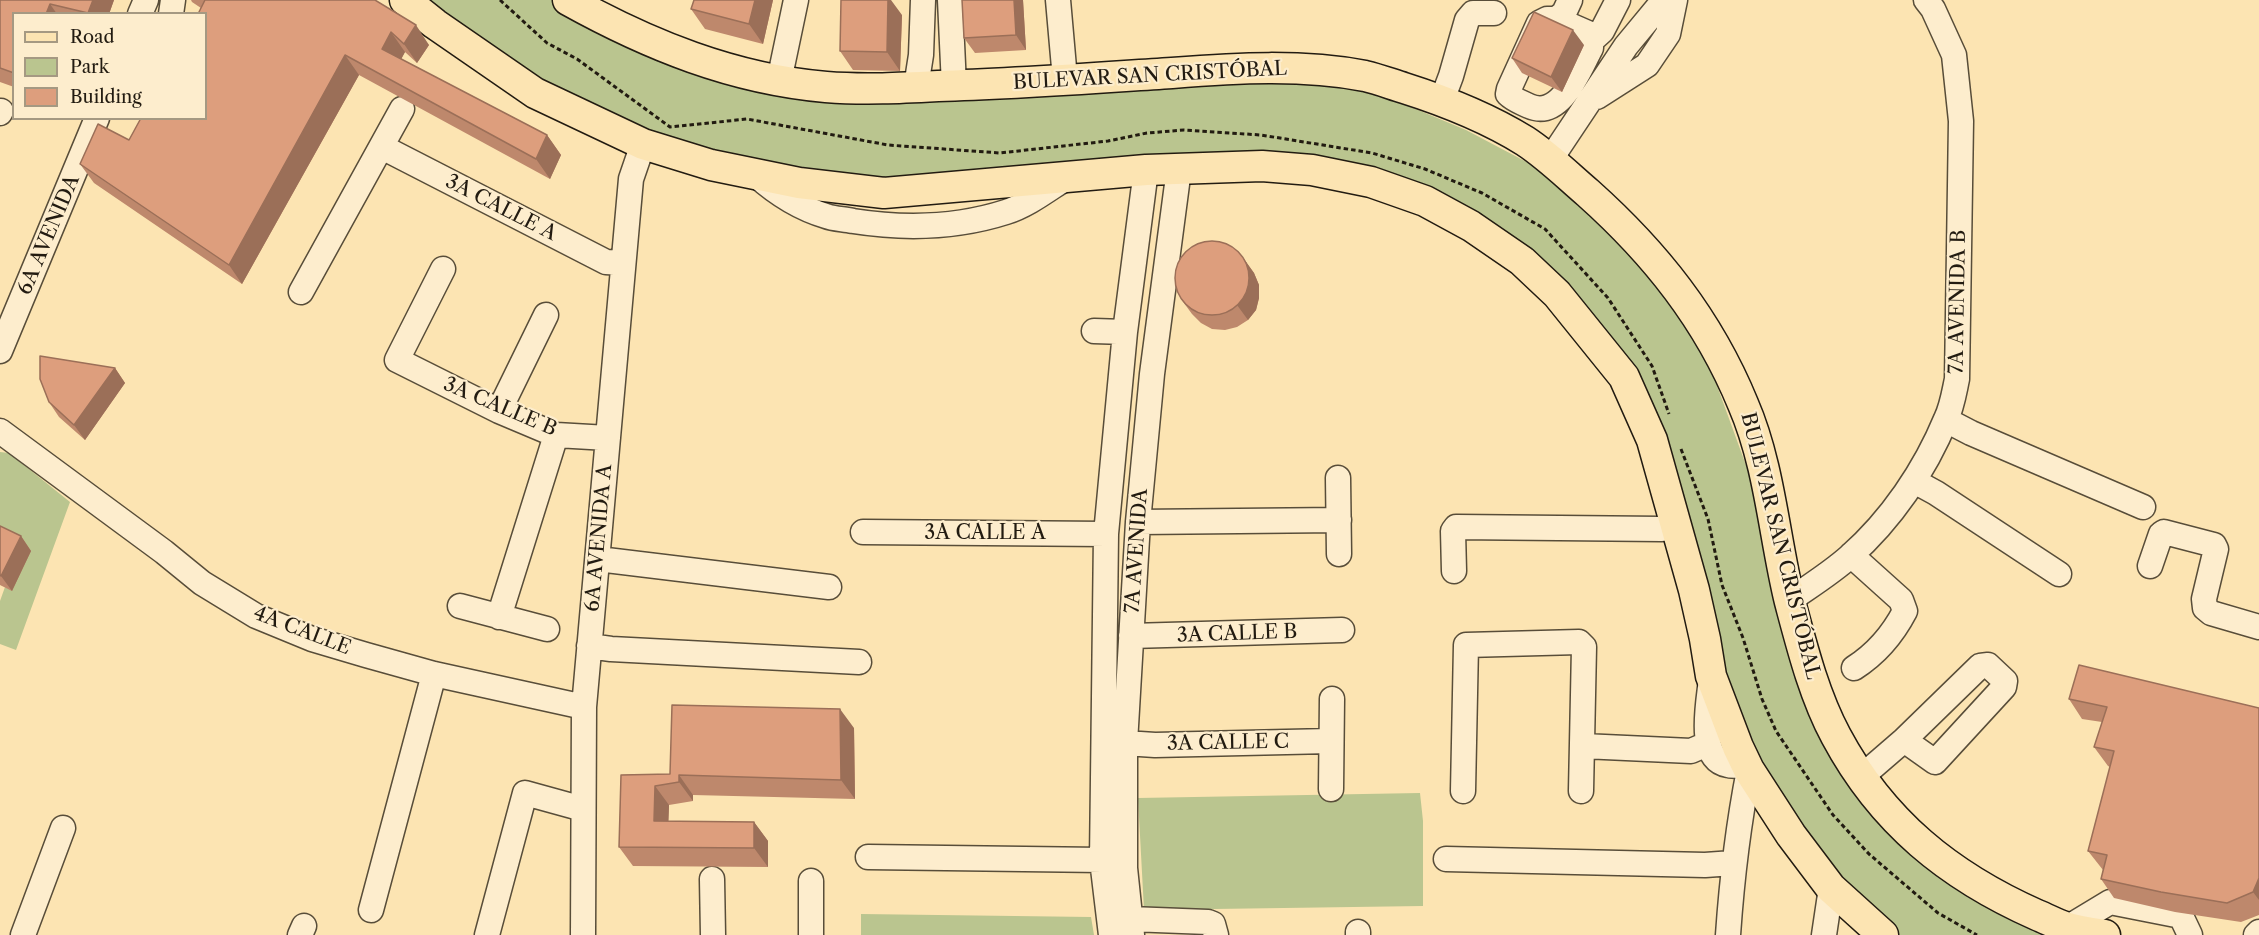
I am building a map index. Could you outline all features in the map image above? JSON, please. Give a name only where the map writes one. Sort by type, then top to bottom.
[{"type":"main road","points":[[405,0],[435,24],[535,93],[643,144],[711,165],[799,183],[884,193],[1146,170],[1262,166],[1312,170],[1371,182],[1425,201],[1471,226],[1522,261],[1557,294],[1624,377],[1652,440],[1694,590],[1711,676],[1748,767],[1791,835],[1831,888],[1883,935]]},
{"type":"main road","name":"BULEVAR SAN CRISTÓBAL","points":[[568,0],[613,25],[664,48],[713,65],[779,81],[826,87],[885,89],[1221,69],[1294,69],[1366,77],[1442,100],[1508,132],[1550,160],[1604,207],[1649,251],[1683,294],[1714,345],[1745,406],[1763,470],[1790,600],[1817,693],[1834,733],[1860,778],[1903,827],[1940,860],[1976,884],[2067,928],[2105,935]]},
{"type":"street","points":[[779,81],[796,0]]},
{"type":"street","points":[[916,87],[921,55],[923,0]]},
{"type":"street","points":[[950,0],[954,86]]},
{"type":"street","points":[[1058,0],[1065,80]]},
{"type":"street","points":[[1591,41],[1602,31],[1618,0]]},
{"type":"street","points":[[1550,160],[1626,46],[1664,0]]},
{"type":"street","points":[[1588,103],[1647,65],[1668,34],[1675,0]]},
{"type":"street","name":"7A AVENIDA B","points":[[1790,600],[1827,575],[1851,555],[1890,514],[1914,481],[1946,420],[1957,380],[1961,121],[1954,55],[1933,9],[1926,0]]},
{"type":"street","points":[[1508,94],[1513,99],[1533,108],[1551,106],[1563,97],[1591,48],[1588,33],[1563,10],[1539,22],[1509,89],[1508,94],[1508,132]]},
{"type":"street","points":[[1442,100],[1467,20],[1473,13],[1494,13]]},
{"type":"street","points":[[921,55],[952,54]]},
{"type":"street","points":[[1508,132],[1533,108]]},
{"type":"street","points":[[301,292],[402,109]]},
{"type":"street","name":"6A AVENIDA","points":[[0,351],[89,168],[97,120]]},
{"type":"street","name":"6A AVENIDA A","points":[[583,935],[584,707],[631,179],[643,144]]},
{"type":"street","name":"3A CALLE A","points":[[382,147],[606,262],[623,263]]},
{"type":"street","name":"7A AVENIDA","points":[[1131,927],[1125,868],[1125,743],[1138,522],[1152,374],[1179,169]]},
{"type":"street","name":"7A AVENIDA","points":[[1111,935],[1102,860],[1106,534],[1125,332],[1146,170]]},
{"type":"street","name":"3A CALLE B","points":[[443,269],[397,360],[499,411],[556,435],[608,438]]},
{"type":"street","points":[[499,411],[546,315]]},
{"type":"street","points":[[1094,331],[1125,332]]},
{"type":"street","points":[[1121,372],[1152,374]]},
{"type":"street","points":[[1946,420],[2143,507]]},
{"type":"street","name":"4A CALLE","points":[[0,431],[88,494],[202,583],[256,616],[312,639],[434,674],[584,707]]},
{"type":"street","points":[[499,617],[556,435]]},
{"type":"street","points":[[1658,464],[1657,491],[1662,529],[1694,590]]},
{"type":"street","points":[[1338,478],[1340,554]]},
{"type":"street","points":[[1914,481],[2059,574]]},
{"type":"street","points":[[1138,522],[1339,520]]},
{"type":"street","points":[[1454,571],[1453,531],[1456,527],[1662,529]]},
{"type":"street","name":"3A CALLE A","points":[[863,532],[1106,534]]},
{"type":"street","points":[[2150,567],[2161,534],[2164,532],[2214,546],[2216,549],[2204,599],[2205,608],[2211,613],[2259,627]]},
{"type":"street","points":[[1851,555],[1901,600],[1905,611],[1899,623],[1872,657],[1854,669]]},
{"type":"street","points":[[598,559],[829,587]]},
{"type":"street","points":[[460,606],[547,629]]},
{"type":"street","name":"3A CALLE B","points":[[1131,636],[1342,630]]},
{"type":"street","points":[[1464,791],[1465,648],[1468,644],[1579,642],[1582,644],[1581,791]]},
{"type":"street","points":[[590,646],[859,662]]},
{"type":"street","points":[[371,910],[434,674]]},
{"type":"street","points":[[1711,676],[1707,744],[1717,759],[1726,765],[1748,767],[1733,863],[1728,935]]},
{"type":"street","points":[[1331,789],[1332,699]]},
{"type":"street","points":[[1860,778],[1904,740]]},
{"type":"street","name":"3A CALLE C","points":[[1125,743],[1155,745],[1330,741]]},
{"type":"street","points":[[1583,746],[1691,751],[1707,744]]},
{"type":"street","points":[[487,935],[525,794],[583,809]]},
{"type":"street","points":[[23,935],[63,828]]},
{"type":"street","points":[[868,857],[1102,860]]},
{"type":"street","points":[[1446,859],[1705,865],[1733,863]]},
{"type":"street","points":[[712,879],[712,935]]},
{"type":"street","points":[[811,881],[811,935]]},
{"type":"street","points":[[1824,935],[1831,888]]},
{"type":"street","points":[[2067,928],[2110,902],[2146,899],[2181,916],[2190,935]]},
{"type":"street","points":[[1131,927],[1208,922],[1213,924],[1216,935]]},
{"type":"street","points":[[2256,935],[2259,932]]},
{"type":"path","points":[[500,0],[547,43],[577,59],[670,127],[747,120],[888,145],[1000,153],[1184,130],[1312,141],[1372,153],[1425,169],[1482,193],[1545,229],[1608,298],[1652,366],[1671,420]]},
{"type":"path","points":[[1679,442],[1708,519],[1722,585],[1743,638],[1762,699],[1776,731],[1833,815],[1869,854],[1938,913],[1977,935]]},
{"type":"green space","points":[[418,0],[553,0],[709,70],[1221,82],[1305,81],[1375,92],[1466,130],[1555,177],[1643,256],[1704,350],[1868,800],[2063,935],[1896,935],[1801,837],[1724,692],[1666,459],[1570,299],[1383,177],[881,184],[644,136],[546,89]]},
{"type":"green space","points":[[0,452],[9,453],[70,502],[16,650],[0,644],[0,601],[5,587],[12,590],[0,535]]},
{"type":"green space","points":[[1420,793],[1423,821],[1423,906],[1144,910],[1138,798]]},
{"type":"green space","points":[[861,914],[1091,917],[1094,935],[861,935]]},
{"type":"building","points":[[0,0],[93,0],[88,12],[50,4],[47,12],[12,12],[12,72],[0,68]]},
{"type":"building","points":[[205,0],[375,0],[416,25],[404,44],[391,32],[382,49],[547,135],[536,159],[345,55],[229,265],[80,164],[98,124],[129,140],[140,120],[207,120],[207,12],[199,12]]},
{"type":"building","points":[[694,0],[755,0],[749,24],[691,9]]},
{"type":"building","points":[[841,0],[888,0],[887,52],[840,51]]},
{"type":"building","points":[[962,0],[1014,0],[1016,35],[964,38]]},
{"type":"building","points":[[1534,12],[1573,30],[1551,77],[1512,58]]},
{"type":"building","points":[[1212,241],[1233,247],[1243,257],[1249,278],[1243,299],[1233,309],[1212,315],[1191,309],[1181,299],[1175,278],[1181,257],[1191,247]]},
{"type":"building","points":[[40,356],[115,368],[74,425],[49,402],[40,379]]},
{"type":"building","points":[[0,526],[21,536],[1,576],[0,575]]},
{"type":"building","points":[[2079,665],[2259,708],[2259,878],[2253,892],[2227,903],[2101,879],[2107,855],[2088,851],[2114,751],[2094,747],[2107,707],[2069,699]]},
{"type":"building","points":[[672,705],[840,709],[841,780],[679,775],[679,782],[655,786],[654,821],[754,822],[754,848],[619,847],[621,775],[670,774]]}]
